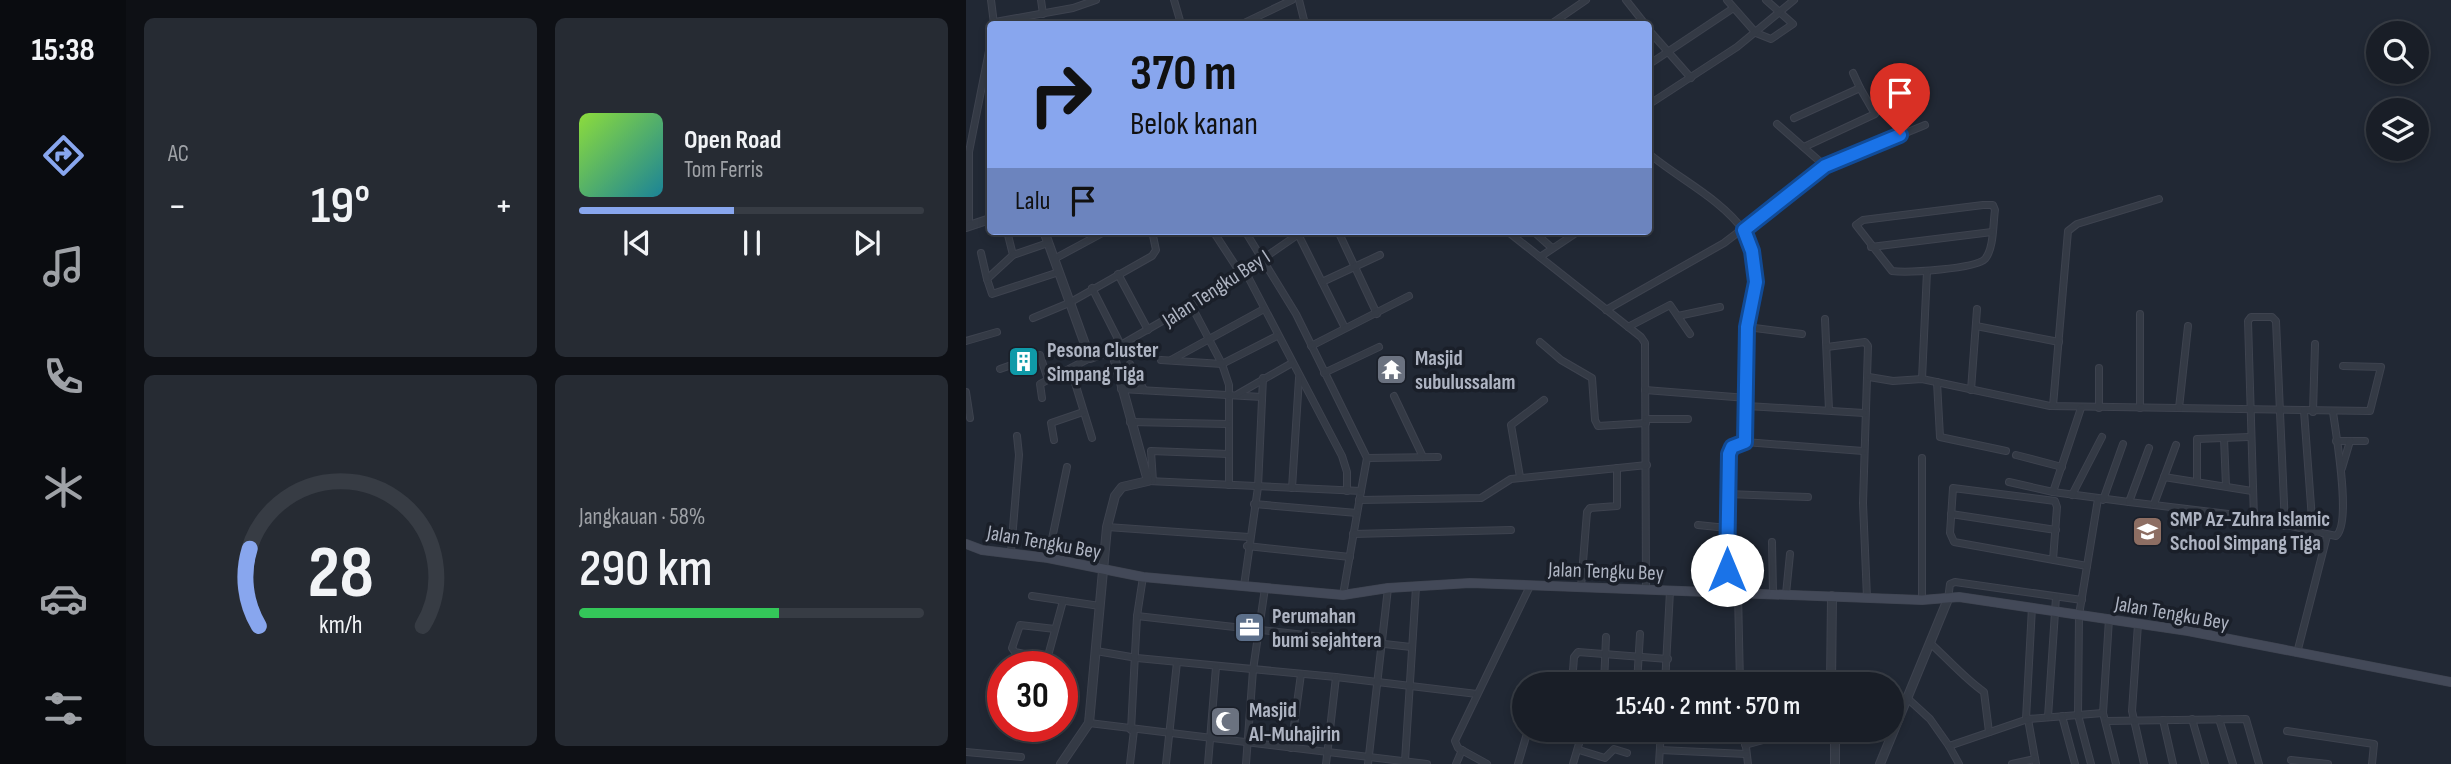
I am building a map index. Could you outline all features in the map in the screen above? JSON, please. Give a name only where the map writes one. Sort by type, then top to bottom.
[{"type":"main road","name":"Jalan Tengku Bey","points":[[966,544],[982,550],[1048,558],[1143,577],[1343,595],[1388,588],[1470,583],[1922,600],[1959,597],[2138,624],[2451,682]]},
{"type":"street","points":[[991,0],[994,21]]},
{"type":"street","points":[[1041,0],[1043,14]]},
{"type":"street","points":[[1005,21],[1096,0]]},
{"type":"street","points":[[1174,0],[1180,21]]},
{"type":"street","points":[[1248,21],[1292,0]]},
{"type":"street","points":[[1299,0],[1304,21]]},
{"type":"street","points":[[1556,21],[1587,0]]},
{"type":"street","points":[[1626,0],[1643,21]]},
{"type":"street","points":[[1727,0],[1732,9],[1756,33],[1771,39],[1791,27],[1792,23],[1766,0]]},
{"type":"street","points":[[1652,102],[1756,33],[1779,10],[1794,0]]},
{"type":"street","points":[[1652,62],[1732,9]]},
{"type":"street","points":[[1652,34],[1690,78]]},
{"type":"street","points":[[987,61],[969,152],[967,226],[987,220]]},
{"type":"street","points":[[1804,147],[1875,114],[1853,73]]},
{"type":"street","points":[[1794,118],[1860,88]]},
{"type":"street","points":[[1777,124],[1825,166]]},
{"type":"street","points":[[1606,310],[1744,230],[1825,166],[1925,125]]},
{"type":"street","points":[[1652,156],[1670,172],[1694,186],[1744,230],[1752,251],[1756,282],[1747,327],[1745,442]]},
{"type":"street","points":[[2053,406],[2068,231],[2077,224],[2160,199]]},
{"type":"street","points":[[1991,205],[1995,210],[1992,232],[1989,253],[1983,260],[1927,271],[1892,271],[1856,227],[1858,221],[1991,205]]},
{"type":"street","points":[[1871,247],[1992,232]]},
{"type":"street","points":[[1008,235],[1013,256]]},
{"type":"street","points":[[1045,235],[1090,358]]},
{"type":"street","points":[[1054,259],[1099,235]]},
{"type":"street","points":[[1033,317],[1069,303],[1155,253],[1153,235]]},
{"type":"street","points":[[1216,235],[1243,272],[1342,456],[1347,472],[1347,491]]},
{"type":"street","points":[[1248,235],[1311,346],[1367,458],[1343,595]]},
{"type":"street","name":"Jalan Tengku Bey I","points":[[1048,380],[1112,350],[1191,305],[1296,235]]},
{"type":"street","points":[[1301,235],[1345,328]]},
{"type":"street","points":[[1340,235],[1377,314]]},
{"type":"street","points":[[1512,235],[1645,343],[1646,589]]},
{"type":"street","points":[[1538,235],[1552,248]]},
{"type":"street","points":[[1541,257],[1572,235]]},
{"type":"street","points":[[987,279],[1013,256],[1048,243]]},
{"type":"street","points":[[981,253],[987,279],[995,296],[1059,272]]},
{"type":"street","points":[[1322,282],[1355,264],[1380,256]]},
{"type":"street","points":[[1922,379],[1927,271]]},
{"type":"street","points":[[1118,274],[1148,330]]},
{"type":"street","points":[[1092,289],[1121,345]]},
{"type":"street","points":[[1311,346],[1409,296]]},
{"type":"street","points":[[1628,327],[1667,304],[1690,334]]},
{"type":"street","points":[[1191,305],[1222,363],[1229,394],[1229,485]]},
{"type":"street","points":[[1678,316],[1720,307]]},
{"type":"street","points":[[1264,309],[1165,360],[1222,363],[1277,336]]},
{"type":"street","points":[[1971,390],[1977,309]]},
{"type":"street","points":[[2140,314],[2140,408]]},
{"type":"street","points":[[2254,519],[2249,437],[2248,321],[2251,317],[2272,317],[2276,321],[2284,526]]},
{"type":"street","points":[[1825,319],[1829,411]]},
{"type":"street","points":[[1976,326],[2059,342]]},
{"type":"street","points":[[2179,408],[2188,326]]},
{"type":"street","points":[[1747,327],[1802,334]]},
{"type":"street","points":[[966,341],[997,332]]},
{"type":"street","points":[[1540,342],[1561,360],[1592,378],[1595,420],[1598,426],[1688,419]]},
{"type":"street","points":[[1828,346],[1866,343],[1869,377],[1863,451],[1867,598]]},
{"type":"street","points":[[2313,412],[2315,344]]},
{"type":"street","points":[[1324,373],[1379,346]]},
{"type":"street","points":[[1112,350],[1130,422],[1151,481]]},
{"type":"street","points":[[1000,369],[1040,355],[1048,380],[1040,386],[1042,398]]},
{"type":"street","points":[[1238,394],[1293,363]]},
{"type":"street","points":[[1130,364],[1144,390]]},
{"type":"street","points":[[1869,377],[1893,381],[1922,379],[2053,406],[2081,408],[2370,411],[2381,367],[2343,366]]},
{"type":"street","points":[[2099,368],[2099,408]]},
{"type":"street","points":[[1071,370],[1092,438]]},
{"type":"street","points":[[1292,488],[1299,377]]},
{"type":"street","points":[[1244,586],[1247,547],[1258,487],[1263,379]]},
{"type":"street","points":[[1937,382],[1940,437],[2006,451]]},
{"type":"street","points":[[1121,389],[1262,397]]},
{"type":"street","points":[[1646,390],[1746,398]]},
{"type":"street","points":[[966,392],[970,418]]},
{"type":"street","points":[[1394,396],[1423,457]]},
{"type":"street","points":[[1520,477],[1511,425],[1544,400]]},
{"type":"street","points":[[1747,406],[1864,413]]},
{"type":"street","points":[[2053,492],[2081,408]]},
{"type":"street","points":[[2304,411],[2313,533]]},
{"type":"street","points":[[1054,440],[1049,425],[1083,412]]},
{"type":"street","points":[[2009,482],[2072,495],[2254,519],[2336,536],[2341,531],[2340,473],[2333,412]]},
{"type":"street","points":[[1130,422],[1228,424]]},
{"type":"street","points":[[1011,552],[1019,455],[1017,436]]},
{"type":"street","points":[[2072,495],[2102,437]]},
{"type":"street","points":[[2197,482],[2197,439],[2249,437]]},
{"type":"street","points":[[2224,438],[2226,486]]},
{"type":"street","points":[[2336,441],[2365,441]]},
{"type":"street","points":[[2340,473],[2350,441]]},
{"type":"street","points":[[1727,592],[1730,451],[1745,442],[1863,451]]},
{"type":"street","points":[[2091,764],[2078,715],[2079,615],[2101,499],[2123,444]]},
{"type":"street","points":[[2154,504],[2176,445]]},
{"type":"street","points":[[2129,502],[2149,448]]},
{"type":"street","points":[[1151,481],[1151,451],[1228,454]]},
{"type":"street","points":[[2016,455],[2062,467]]},
{"type":"street","points":[[1367,458],[1438,457]]},
{"type":"street","points":[[1922,458],[1922,600]]},
{"type":"street","points":[[1359,500],[1481,498],[1504,482],[1520,477],[1647,465]]},
{"type":"street","points":[[1048,558],[1067,467]]},
{"type":"street","points":[[1581,587],[1587,512],[1590,508],[1617,506],[1617,468]]},
{"type":"street","points":[[2164,477],[2252,491]]},
{"type":"street","points":[[1061,764],[1089,723],[1107,527],[1122,486],[1151,481],[1361,491]]},
{"type":"street","points":[[2053,560],[2057,507],[2052,500],[1957,487],[1952,490],[1950,538],[1954,542],[2053,560],[2087,566]]},
{"type":"street","points":[[1727,494],[1808,497]]},
{"type":"street","points":[[1254,505],[1357,513]]},
{"type":"street","points":[[1951,514],[2056,530]]},
{"type":"street","points":[[1698,525],[1727,528]]},
{"type":"street","points":[[1107,527],[1249,537]]},
{"type":"street","points":[[1353,534],[1511,530]]},
{"type":"street","points":[[2297,653],[2327,536]]},
{"type":"street","points":[[1772,542],[1773,594]]},
{"type":"street","points":[[1247,547],[1350,557]]},
{"type":"street","points":[[1786,594],[1790,554]]},
{"type":"street","points":[[1130,764],[1138,616],[1143,577]]},
{"type":"street","points":[[1880,764],[1948,599],[1951,584],[1955,582],[2082,600]]},
{"type":"street","points":[[1487,764],[1462,750],[1455,741],[1476,694],[1484,687],[1530,586]]},
{"type":"street","points":[[1405,761],[1416,587]]},
{"type":"street","points":[[1246,764],[1253,670],[1265,588]]},
{"type":"street","points":[[1368,764],[1388,588]]},
{"type":"street","points":[[1666,672],[1670,591]]},
{"type":"street","points":[[1738,593],[1740,672]]},
{"type":"street","points":[[1032,596],[1100,606]]},
{"type":"street","points":[[1831,672],[1832,596]]},
{"type":"street","points":[[2048,717],[2056,597]]},
{"type":"street","points":[[1049,651],[1063,601]]},
{"type":"street","points":[[2012,764],[2035,762],[2028,719],[2025,719],[2032,607]]},
{"type":"street","points":[[1138,616],[1411,647]]},
{"type":"street","points":[[2109,619],[2103,713],[2116,764]]},
{"type":"street","points":[[2138,624],[2133,719],[2144,764]]},
{"type":"street","points":[[1014,651],[1020,625],[1055,629]]},
{"type":"street","points":[[1636,672],[1640,634]]},
{"type":"street","points":[[1604,672],[1606,637]]},
{"type":"street","points":[[1930,643],[1945,654],[1966,680],[1984,692],[1989,732]]},
{"type":"street","points":[[1097,651],[1216,667],[1336,677],[1408,688],[1476,694]]},
{"type":"street","points":[[1573,672],[1575,654],[1668,659]]},
{"type":"street","points":[[1166,764],[1167,734],[1177,662]]},
{"type":"street","points":[[1208,764],[1216,667]]},
{"type":"street","points":[[1291,748],[1301,674]]},
{"type":"street","points":[[1326,764],[1336,677]]},
{"type":"street","points":[[1906,697],[1930,719],[1959,764]]},
{"type":"street","points":[[1948,746],[2028,719],[2103,713]]},
{"type":"street","points":[[2062,716],[2074,764]]},
{"type":"street","points":[[2192,719],[2205,764]]},
{"type":"street","points":[[2219,719],[2233,764]]},
{"type":"street","points":[[2162,720],[2173,764]]},
{"type":"street","points":[[2106,721],[2247,720],[2259,764]]},
{"type":"street","points":[[1089,723],[1427,764]]},
{"type":"street","points":[[2287,731],[2374,744],[2372,764]]},
{"type":"street","points":[[1518,764],[1524,742]]},
{"type":"street","points":[[1573,764],[1581,742]]},
{"type":"street","points":[[1659,764],[1660,742]]},
{"type":"street","points":[[1745,742],[1748,764]]},
{"type":"street","points":[[1745,745],[1756,742]]},
{"type":"street","points":[[1835,742],[1835,764]]},
{"type":"street","points":[[1579,750],[1605,758],[1614,749],[1627,753]]},
{"type":"street","points":[[1456,764],[1462,750]]},
{"type":"street","points":[[1660,750],[1746,754]]},
{"type":"street","points":[[966,752],[1021,757]]},
{"type":"street","points":[[2291,760],[2328,764]]},
{"type":"place","name":"Pesona Cluster Simpang Tiga","points":[[1024,362]]},
{"type":"place","name":"Masjid subulussalam","points":[[1392,370]]},
{"type":"place","name":"SMP Az-Zuhra Islamic School Simpang Tiga","points":[[2147,531]]},
{"type":"place","name":"Perumahan bumi sejahtera","points":[[1249,628]]},
{"type":"place","name":"Masjid Al-Muhajirin","points":[[1226,722]]},
{"type":"route","points":[[1727,570],[1729,454],[1732,447],[1745,442],[1747,327],[1756,290],[1752,251],[1744,230],[1825,166],[1900,135]]}]
